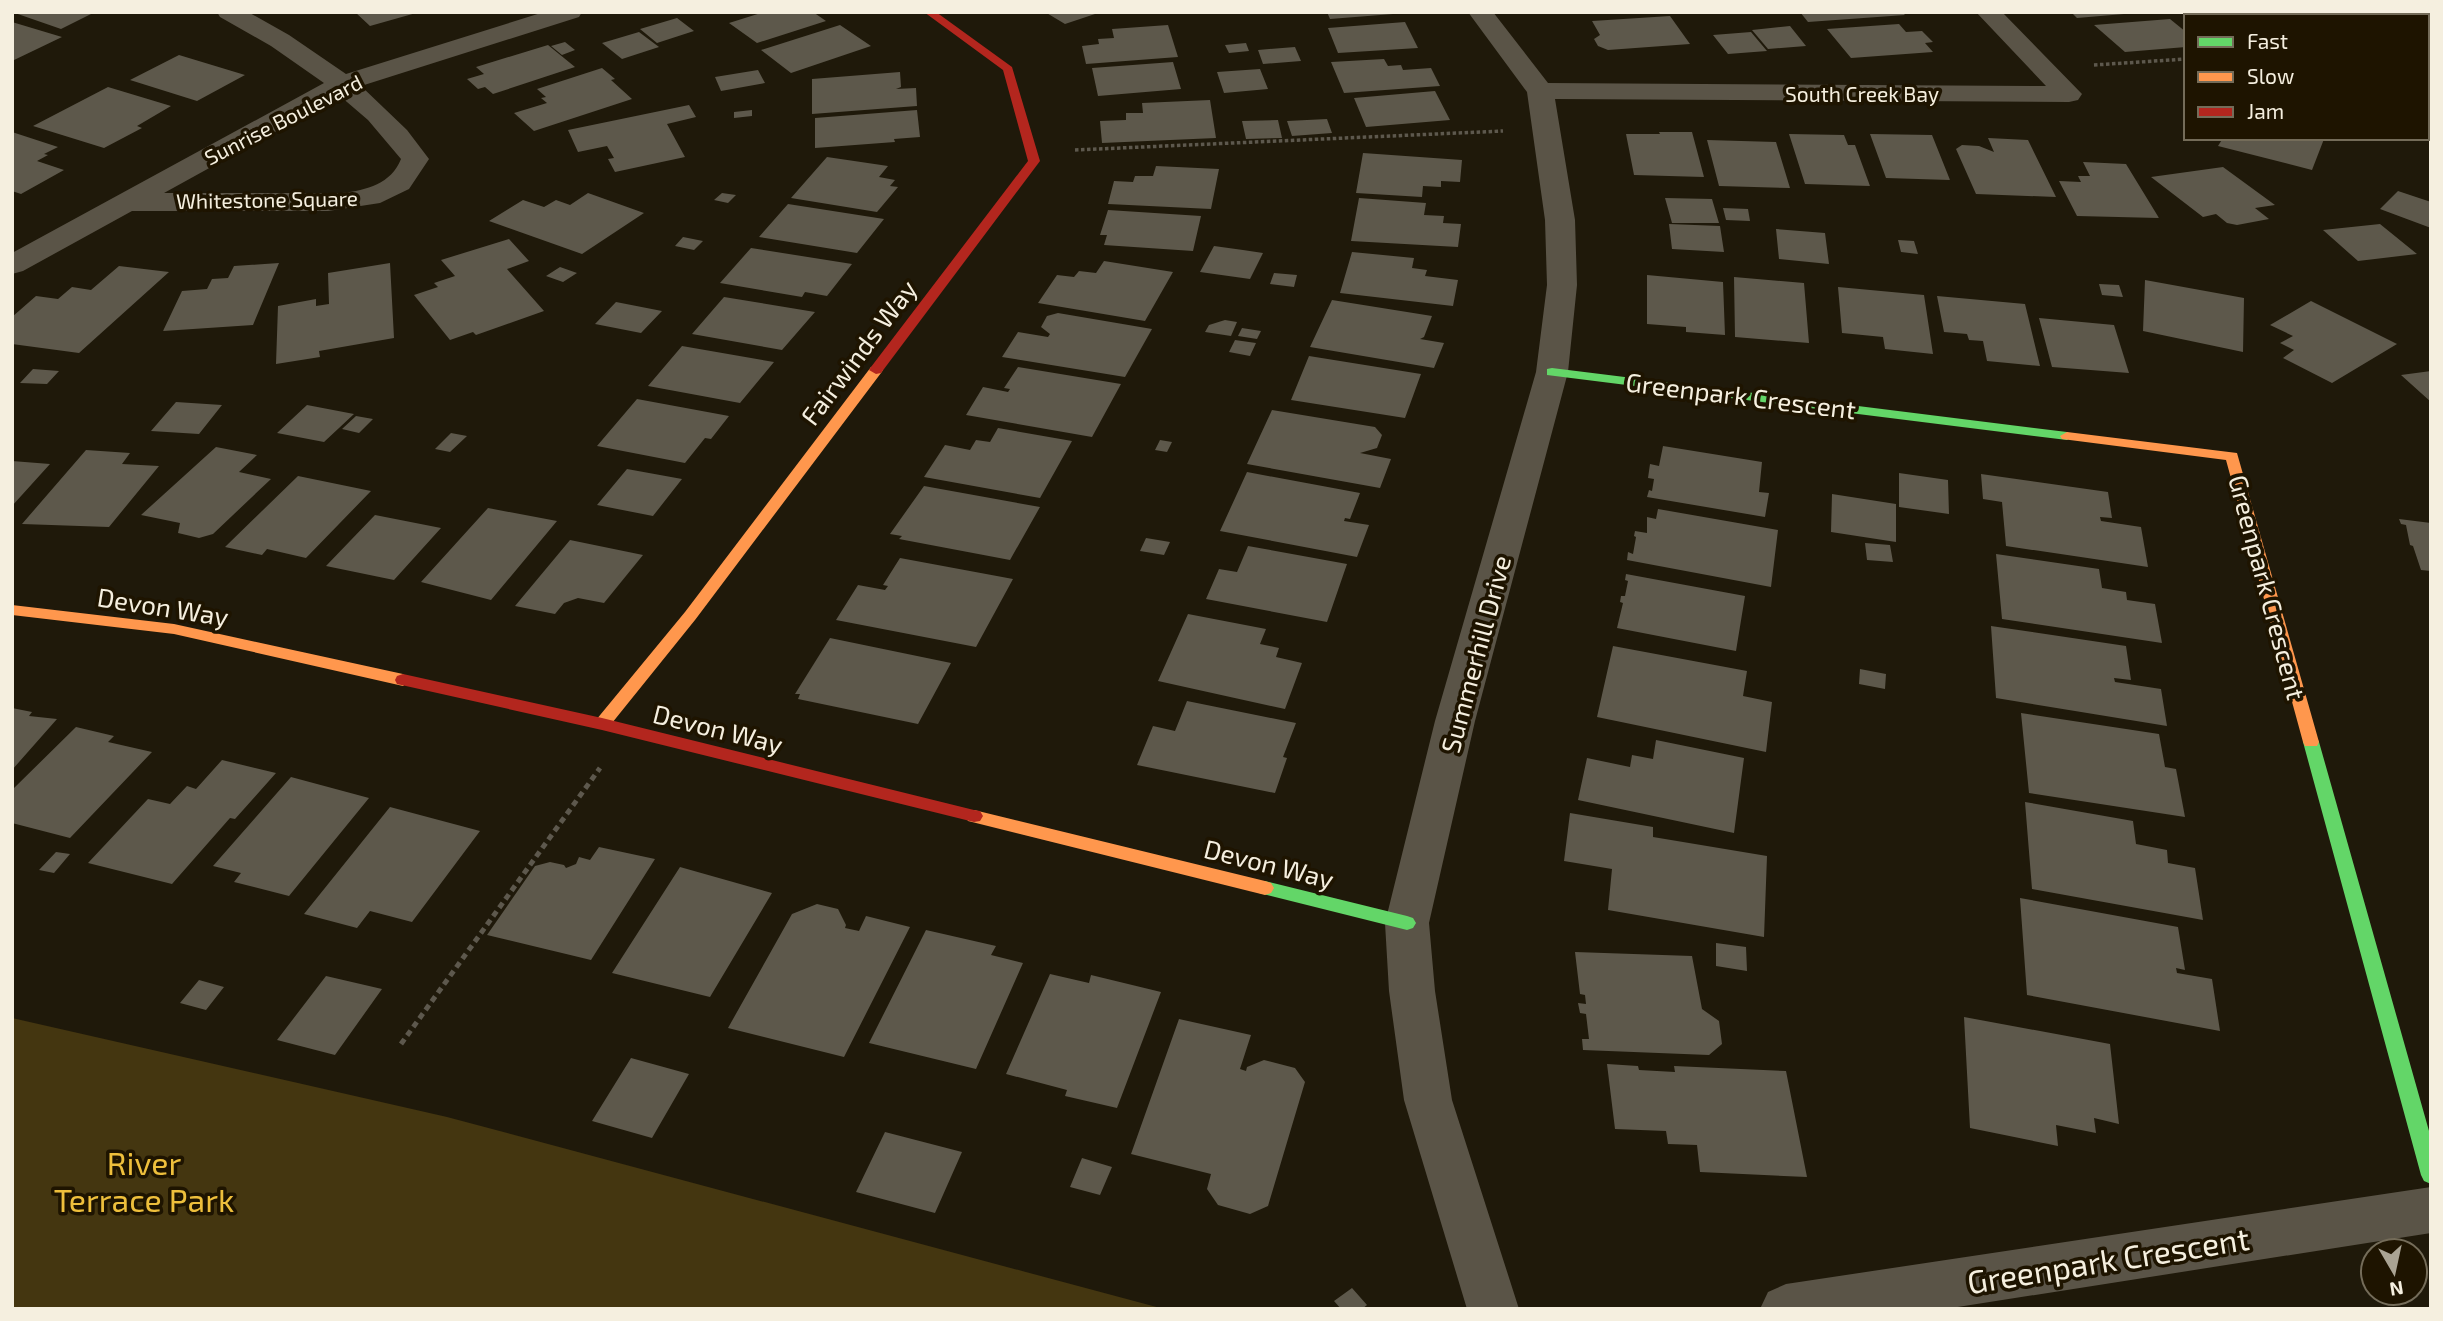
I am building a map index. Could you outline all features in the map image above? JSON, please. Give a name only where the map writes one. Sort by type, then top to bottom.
[{"type":"street","points":[[229,12],[261,29],[342,84]]},
{"type":"street","name":"Sunrise Boulevard","points":[[12,265],[342,84],[570,12]]},
{"type":"street","points":[[929,12],[1007,69],[1031,152]]},
{"type":"street","name":"Summerhill Drive","points":[[1480,12],[1539,91],[1560,220],[1562,285],[1552,372],[1455,721],[1407,923],[1412,991],[1428,1100],[1493,1309]]},
{"type":"street","name":"South Creek Bay","points":[[1539,91],[2069,94],[1988,12]]},
{"type":"street","name":"Whitestone Square","points":[[124,202],[338,200],[382,193],[403,182],[415,159],[403,141],[342,84]]},
{"type":"street","name":"Fairwinds Way","points":[[602,724],[690,616],[1034,161],[1031,152]]},
{"type":"street","name":"Greenpark Crescent","points":[[1552,372],[2232,456],[2431,1175]]},
{"type":"street","name":"Devon Way","points":[[12,610],[174,629],[602,724],[1407,923]]},
{"type":"street","name":"Greenpark Crescent","points":[[1786,1309],[2431,1210]]},
{"type":"path","points":[[2044,69],[2184,59]]},
{"type":"path","points":[[1031,152],[1546,129]]},
{"type":"path","points":[[401,1044],[626,730]]},
{"type":"green space","name":"River Terrace Park","points":[[12,1018],[447,1117],[1164,1309],[12,1309]]},
{"type":"building","points":[[12,12],[95,12],[61,29]]},
{"type":"building","points":[[355,12],[416,12],[416,13],[370,26]]},
{"type":"building","points":[[764,12],[813,12],[826,21],[757,43],[729,23]]},
{"type":"building","points":[[1045,12],[1098,12],[1098,13],[1065,24]]},
{"type":"building","points":[[1327,12],[1393,12],[1393,14],[1330,19]]},
{"type":"building","points":[[1800,12],[1902,12],[1905,15],[1808,22]]},
{"type":"building","points":[[2071,12],[2124,12],[2124,14],[2077,18]]},
{"type":"building","points":[[1670,16],[1690,44],[1608,50],[1598,46],[1594,39],[1600,35],[1592,21]]},
{"type":"building","points":[[677,18],[694,31],[657,43],[640,29]]},
{"type":"building","points":[[2170,19],[2184,30],[2184,47],[2125,52],[2094,25]]},
{"type":"building","points":[[12,22],[62,37],[12,61]]},
{"type":"building","points":[[1405,22],[1418,48],[1338,53],[1328,28]]},
{"type":"building","points":[[1899,24],[1906,32],[1922,31],[1933,42],[1925,43],[1933,52],[1851,58],[1827,29]]},
{"type":"building","points":[[840,25],[871,46],[791,73],[761,50]]},
{"type":"building","points":[[1168,25],[1178,57],[1086,64],[1082,46],[1099,44],[1098,39],[1114,38],[1112,29]]},
{"type":"building","points":[[1790,26],[1806,46],[1768,49],[1752,30]]},
{"type":"building","points":[[639,32],[659,47],[622,59],[602,43]]},
{"type":"building","points":[[1751,32],[1767,51],[1728,54],[1713,35]]},
{"type":"building","points":[[565,42],[575,50],[562,55],[551,46]]},
{"type":"building","points":[[1246,43],[1249,51],[1229,53],[1225,45]]},
{"type":"building","points":[[548,45],[575,67],[493,94],[485,87],[478,89],[467,79],[484,74],[476,67]]},
{"type":"building","points":[[1295,47],[1301,61],[1263,64],[1258,50]]},
{"type":"building","points":[[179,55],[245,75],[197,101],[130,80]]},
{"type":"building","points":[[1384,59],[1388,66],[1401,65],[1403,70],[1431,68],[1440,86],[1344,93],[1331,62]]},
{"type":"building","points":[[1173,62],[1181,89],[1098,96],[1092,68]]},
{"type":"building","points":[[602,68],[632,99],[534,131],[514,113],[547,103],[541,98],[546,97],[537,89]]},
{"type":"building","points":[[1260,69],[1268,89],[1224,93],[1217,72]]},
{"type":"building","points":[[758,70],[765,83],[721,91],[715,77]]},
{"type":"building","points":[[900,72],[901,87],[896,89],[916,88],[917,106],[812,114],[812,79]]},
{"type":"building","points":[[108,87],[171,106],[137,126],[142,128],[104,148],[33,126]]},
{"type":"building","points":[[1435,91],[1450,120],[1366,127],[1354,98]]},
{"type":"building","points":[[1210,100],[1216,138],[1102,143],[1100,121],[1126,120],[1126,113],[1143,113],[1142,103]]},
{"type":"building","points":[[689,105],[696,117],[667,124],[685,157],[615,172],[608,159],[614,158],[607,146],[578,152],[568,130]]},
{"type":"building","points":[[752,110],[752,116],[734,118],[734,112]]},
{"type":"building","points":[[917,110],[920,137],[894,139],[895,142],[815,148],[815,118]]},
{"type":"building","points":[[1327,119],[1332,133],[1292,136],[1287,121]]},
{"type":"building","points":[[1278,120],[1282,138],[1246,139],[1242,121]]},
{"type":"building","points":[[12,132],[58,147],[37,161],[64,170],[21,194],[12,191]]},
{"type":"building","points":[[1659,132],[1692,132],[1704,177],[1634,175],[1626,134],[1660,134]]},
{"type":"building","points":[[1789,134],[1844,135],[1848,145],[1855,145],[1870,186],[1805,184]]},
{"type":"building","points":[[1870,134],[1932,135],[1950,180],[1886,178]]},
{"type":"building","points":[[1988,138],[2028,140],[2056,197],[1976,194],[1956,149],[1962,145],[1979,146],[1994,152]]},
{"type":"building","points":[[1707,140],[1776,142],[1790,188],[1719,186]]},
{"type":"building","points":[[2222,140],[2324,140],[2312,170],[2218,146]]},
{"type":"building","points":[[1363,153],[1462,160],[1460,182],[1441,181],[1441,187],[1423,186],[1422,197],[1356,193]]},
{"type":"building","points":[[827,157],[888,166],[879,177],[895,180],[890,186],[898,187],[877,212],[791,198]]},
{"type":"building","points":[[2083,162],[2126,164],[2159,218],[2077,216],[2059,181],[2081,182],[2078,176],[2090,176]]},
{"type":"building","points":[[1156,166],[1219,169],[1211,209],[1108,204],[1114,181],[1133,182],[1135,176],[1153,176]]},
{"type":"building","points":[[2223,167],[2275,205],[2255,208],[2269,219],[2237,225],[2227,223],[2216,214],[2203,217],[2151,177]]},
{"type":"building","points":[[2398,191],[2431,202],[2431,228],[2380,209]]},
{"type":"building","points":[[588,193],[644,213],[582,254],[489,221],[523,200],[544,207],[556,200],[570,205]]},
{"type":"building","points":[[722,193],[736,195],[728,203],[714,200]]},
{"type":"building","points":[[1359,198],[1426,203],[1424,215],[1444,216],[1443,223],[1461,224],[1458,247],[1351,241]]},
{"type":"building","points":[[1665,198],[1712,199],[1719,223],[1672,223]]},
{"type":"building","points":[[788,204],[884,219],[857,253],[759,237]]},
{"type":"building","points":[[1723,208],[1748,209],[1750,221],[1726,220]]},
{"type":"building","points":[[1108,210],[1201,216],[1193,251],[1104,245],[1107,235],[1100,235]]},
{"type":"building","points":[[1669,224],[1720,226],[1724,252],[1672,249]]},
{"type":"building","points":[[2380,224],[2417,254],[2358,261],[2323,230]]},
{"type":"building","points":[[1776,229],[1825,233],[1829,264],[1779,259]]},
{"type":"building","points":[[683,237],[703,241],[694,250],[675,246]]},
{"type":"building","points":[[509,239],[529,261],[507,269],[544,311],[476,335],[473,332],[450,340],[414,295],[438,287],[434,283],[455,276],[441,260]]},
{"type":"building","points":[[1898,240],[1914,241],[1918,254],[1901,252]]},
{"type":"building","points":[[1214,246],[1263,253],[1250,279],[1200,272]]},
{"type":"building","points":[[751,248],[852,264],[827,296],[805,292],[802,297],[720,283]]},
{"type":"building","points":[[1352,252],[1414,258],[1412,268],[1427,270],[1425,276],[1458,280],[1453,306],[1340,293]]},
{"type":"building","points":[[1104,261],[1173,272],[1145,321],[1038,303],[1057,275],[1074,277],[1079,271],[1096,273]]},
{"type":"building","points":[[279,263],[253,325],[163,331],[182,291],[207,289],[212,279],[228,278],[234,266]]},
{"type":"building","points":[[390,263],[394,338],[319,351],[320,357],[276,364],[278,306],[316,299],[316,306],[329,304],[328,273]]},
{"type":"building","points":[[119,266],[169,272],[79,353],[12,344],[12,317],[36,296],[58,299],[72,287],[91,290]]},
{"type":"building","points":[[560,267],[577,273],[563,282],[546,276]]},
{"type":"building","points":[[1274,273],[1297,275],[1294,287],[1270,284]]},
{"type":"building","points":[[1647,275],[1723,282],[1725,335],[1686,332],[1686,327],[1647,324]]},
{"type":"building","points":[[1734,277],[1804,283],[1809,343],[1735,337]]},
{"type":"building","points":[[2145,280],[2244,298],[2243,352],[2143,331]]},
{"type":"building","points":[[2099,284],[2119,285],[2123,297],[2102,295]]},
{"type":"building","points":[[1838,287],[1924,295],[1933,354],[1885,349],[1883,337],[1842,333]]},
{"type":"building","points":[[1937,296],[2025,304],[2040,366],[1987,361],[1983,341],[1969,340],[1967,334],[1944,332]]},
{"type":"building","points":[[724,297],[815,312],[782,350],[692,334]]},
{"type":"building","points":[[1332,300],[1432,316],[1424,337],[1420,339],[1444,343],[1434,368],[1310,347]]},
{"type":"building","points":[[2311,301],[2397,344],[2332,383],[2283,358],[2294,350],[2280,343],[2293,336],[2270,325]]},
{"type":"building","points":[[616,302],[662,311],[641,333],[595,324]]},
{"type":"building","points":[[1058,313],[1152,329],[1125,377],[1002,357],[1018,332],[1048,337],[1050,334],[1041,327],[1047,316]]},
{"type":"building","points":[[2039,318],[2114,325],[2129,373],[2052,367]]},
{"type":"building","points":[[1225,320],[1237,322],[1231,336],[1205,332],[1209,325]]},
{"type":"building","points":[[1242,328],[1261,331],[1257,339],[1238,336]]},
{"type":"building","points":[[1235,340],[1256,343],[1250,356],[1229,352]]},
{"type":"building","points":[[682,346],[774,362],[740,403],[648,386]]},
{"type":"building","points":[[1309,356],[1421,374],[1405,418],[1291,400]]},
{"type":"building","points":[[1018,367],[1121,384],[1092,437],[966,415],[983,387],[1008,392],[1010,389],[1004,388]]},
{"type":"building","points":[[33,369],[59,371],[47,384],[20,383]]},
{"type":"building","points":[[2431,371],[2431,402],[2401,375]]},
{"type":"building","points":[[637,399],[729,416],[711,439],[705,438],[685,463],[597,446]]},
{"type":"building","points":[[176,402],[222,405],[199,434],[151,431]]},
{"type":"building","points":[[307,405],[354,414],[324,442],[277,433]]},
{"type":"building","points":[[1272,410],[1375,427],[1382,435],[1377,448],[1360,453],[1391,459],[1380,488],[1247,464]]},
{"type":"building","points":[[356,416],[373,419],[359,433],[342,429]]},
{"type":"building","points":[[998,428],[1072,441],[1040,498],[924,477],[945,445],[970,450],[976,440],[990,442]]},
{"type":"building","points":[[451,433],[467,436],[450,452],[435,449]]},
{"type":"building","points":[[1160,440],[1172,442],[1167,452],[1155,450]]},
{"type":"building","points":[[1663,446],[1762,462],[1759,492],[1769,493],[1765,517],[1647,497],[1649,490],[1652,491],[1654,479],[1648,478],[1650,464],[1659,466]]},
{"type":"building","points":[[216,447],[257,455],[239,472],[271,479],[213,534],[199,538],[178,533],[180,523],[141,515]]},
{"type":"building","points":[[86,450],[130,453],[122,464],[159,466],[109,527],[22,524]]},
{"type":"building","points":[[12,461],[50,464],[12,506]]},
{"type":"building","points":[[627,469],[682,479],[653,516],[597,505]]},
{"type":"building","points":[[1247,472],[1360,493],[1350,519],[1345,518],[1344,521],[1369,525],[1357,557],[1220,531]]},
{"type":"building","points":[[1899,473],[1948,480],[1949,514],[1899,507]]},
{"type":"building","points":[[1981,474],[2108,492],[2112,518],[2100,517],[2101,521],[2141,527],[2148,567],[2006,546],[2002,502],[1983,499]]},
{"type":"building","points":[[298,476],[371,491],[306,558],[267,549],[262,555],[225,547]]},
{"type":"building","points":[[924,486],[1040,507],[1010,560],[899,539],[902,536],[890,534]]},
{"type":"building","points":[[1832,494],[1896,504],[1896,542],[1831,532]]},
{"type":"building","points":[[488,508],[557,521],[491,600],[421,582]]},
{"type":"building","points":[[1658,509],[1778,530],[1771,587],[1627,560],[1628,552],[1633,554],[1635,531],[1647,533],[1647,517],[1656,519]]},
{"type":"building","points":[[375,515],[441,528],[394,580],[326,566]]},
{"type":"building","points":[[2399,519],[2431,523],[2431,571],[2421,570],[2413,546],[2410,545],[2406,525],[2401,524]]},
{"type":"building","points":[[1146,538],[1170,542],[1164,555],[1140,551]]},
{"type":"building","points":[[570,540],[643,555],[604,603],[578,598],[564,603],[555,614],[515,606]]},
{"type":"building","points":[[1865,543],[1890,545],[1893,562],[1867,560]]},
{"type":"building","points":[[1248,546],[1347,564],[1327,622],[1206,599],[1219,569],[1237,572]]},
{"type":"building","points":[[1996,554],[2099,569],[2102,588],[2126,592],[2127,600],[2155,604],[2162,643],[2002,619]]},
{"type":"building","points":[[900,558],[1013,579],[976,647],[836,620],[858,585],[885,590],[888,586],[883,585]]},
{"type":"building","points":[[1626,574],[1745,596],[1736,651],[1617,628],[1623,603],[1620,602],[1621,596],[1625,596],[1628,581],[1625,580]]},
{"type":"building","points":[[1188,614],[1266,629],[1260,644],[1279,648],[1276,657],[1302,663],[1285,709],[1158,681]]},
{"type":"building","points":[[1991,626],[2126,646],[2131,680],[2114,678],[2115,682],[2161,689],[2167,726],[1996,698]]},
{"type":"building","points":[[830,638],[951,663],[918,724],[798,699],[800,694],[795,694]]},
{"type":"building","points":[[1613,646],[1747,671],[1743,696],[1772,702],[1766,752],[1597,717]]},
{"type":"building","points":[[1860,669],[1886,674],[1885,689],[1859,684]]},
{"type":"building","points":[[1187,701],[1296,723],[1283,757],[1287,758],[1275,793],[1137,765],[1153,726],[1175,731]]},
{"type":"building","points":[[12,708],[32,712],[29,716],[57,719],[12,770]]},
{"type":"building","points":[[2021,713],[2159,734],[2165,767],[2176,769],[2185,817],[2029,793]]},
{"type":"building","points":[[76,727],[114,736],[108,742],[152,752],[70,838],[12,823],[12,790]]},
{"type":"building","points":[[1656,740],[1744,758],[1734,833],[1578,800],[1587,758],[1630,767],[1632,755],[1653,759]]},
{"type":"building","points":[[222,760],[276,773],[235,819],[230,818],[172,884],[88,863],[148,799],[170,804],[187,786],[196,789]]},
{"type":"building","points":[[291,777],[369,798],[289,896],[234,882],[241,873],[213,866]]},
{"type":"building","points":[[2025,802],[2133,821],[2136,844],[2167,850],[2168,863],[2195,868],[2203,920],[2032,889]]},
{"type":"building","points":[[390,807],[480,831],[412,922],[370,911],[357,928],[304,914]]},
{"type":"building","points":[[1570,813],[1653,827],[1653,837],[1767,856],[1764,937],[1608,910],[1612,869],[1564,861]]},
{"type":"building","points":[[599,847],[655,859],[591,960],[487,935],[535,866],[550,862],[564,865],[566,868],[576,864],[579,857],[590,860]]},
{"type":"building","points":[[56,852],[70,854],[54,873],[39,870]]},
{"type":"building","points":[[680,867],[772,893],[710,997],[612,973]]},
{"type":"building","points":[[2020,898],[2178,927],[2185,970],[2176,968],[2177,973],[2212,979],[2220,1031],[2027,995]]},
{"type":"building","points":[[817,904],[838,909],[845,928],[859,931],[866,916],[910,927],[844,1057],[728,1028],[792,914]]},
{"type":"building","points":[[926,930],[996,946],[991,955],[1023,963],[976,1069],[869,1043]]},
{"type":"building","points":[[1716,943],[1746,947],[1747,971],[1716,966]]},
{"type":"building","points":[[1575,952],[1692,956],[1702,1009],[1719,1021],[1722,1044],[1709,1055],[1583,1050],[1582,1039],[1589,1039],[1586,1014],[1580,1013],[1578,1003],[1586,1004],[1585,995],[1580,994]]},
{"type":"building","points":[[1050,974],[1089,983],[1091,975],[1161,992],[1117,1108],[1065,1096],[1067,1090],[1006,1074]]},
{"type":"building","points":[[326,976],[382,989],[335,1055],[277,1040]]},
{"type":"building","points":[[199,980],[224,987],[206,1010],[180,1003]]},
{"type":"building","points":[[1964,1017],[2110,1044],[2119,1124],[2094,1118],[2096,1133],[2056,1125],[2058,1146],[1970,1128]]},
{"type":"building","points":[[1179,1019],[1251,1035],[1240,1069],[1246,1071],[1247,1067],[1264,1060],[1295,1068],[1305,1082],[1268,1206],[1250,1214],[1218,1205],[1207,1189],[1211,1174],[1131,1154]]},
{"type":"building","points":[[631,1058],[689,1074],[652,1138],[592,1121]]},
{"type":"building","points":[[1607,1064],[1638,1066],[1639,1070],[1675,1072],[1674,1066],[1786,1071],[1807,1177],[1700,1172],[1697,1145],[1668,1144],[1666,1131],[1615,1129]]},
{"type":"building","points":[[885,1132],[962,1152],[935,1213],[856,1192]]},
{"type":"building","points":[[1082,1158],[1112,1167],[1100,1195],[1070,1187]]},
{"type":"building","points":[[1352,1288],[1367,1305],[1362,1309],[1341,1309],[1334,1301]]},
{"type":"traffic: fast","points":[[1552,372],[2067,436]]},
{"type":"traffic: fast","points":[[2311,742],[2431,1175]]},
{"type":"traffic: fast","points":[[1265,888],[1407,923]]},
{"type":"traffic: slow","points":[[602,724],[690,616],[876,370]]},
{"type":"traffic: slow","points":[[2067,436],[2232,456],[2311,742]]},
{"type":"traffic: slow","points":[[12,610],[174,629],[403,680]]},
{"type":"traffic: slow","points":[[974,816],[1265,888]]},
{"type":"traffic: jam","points":[[876,370],[1034,161],[1008,69],[929,12]]},
{"type":"traffic: jam","points":[[403,680],[602,724],[974,816]]}]
